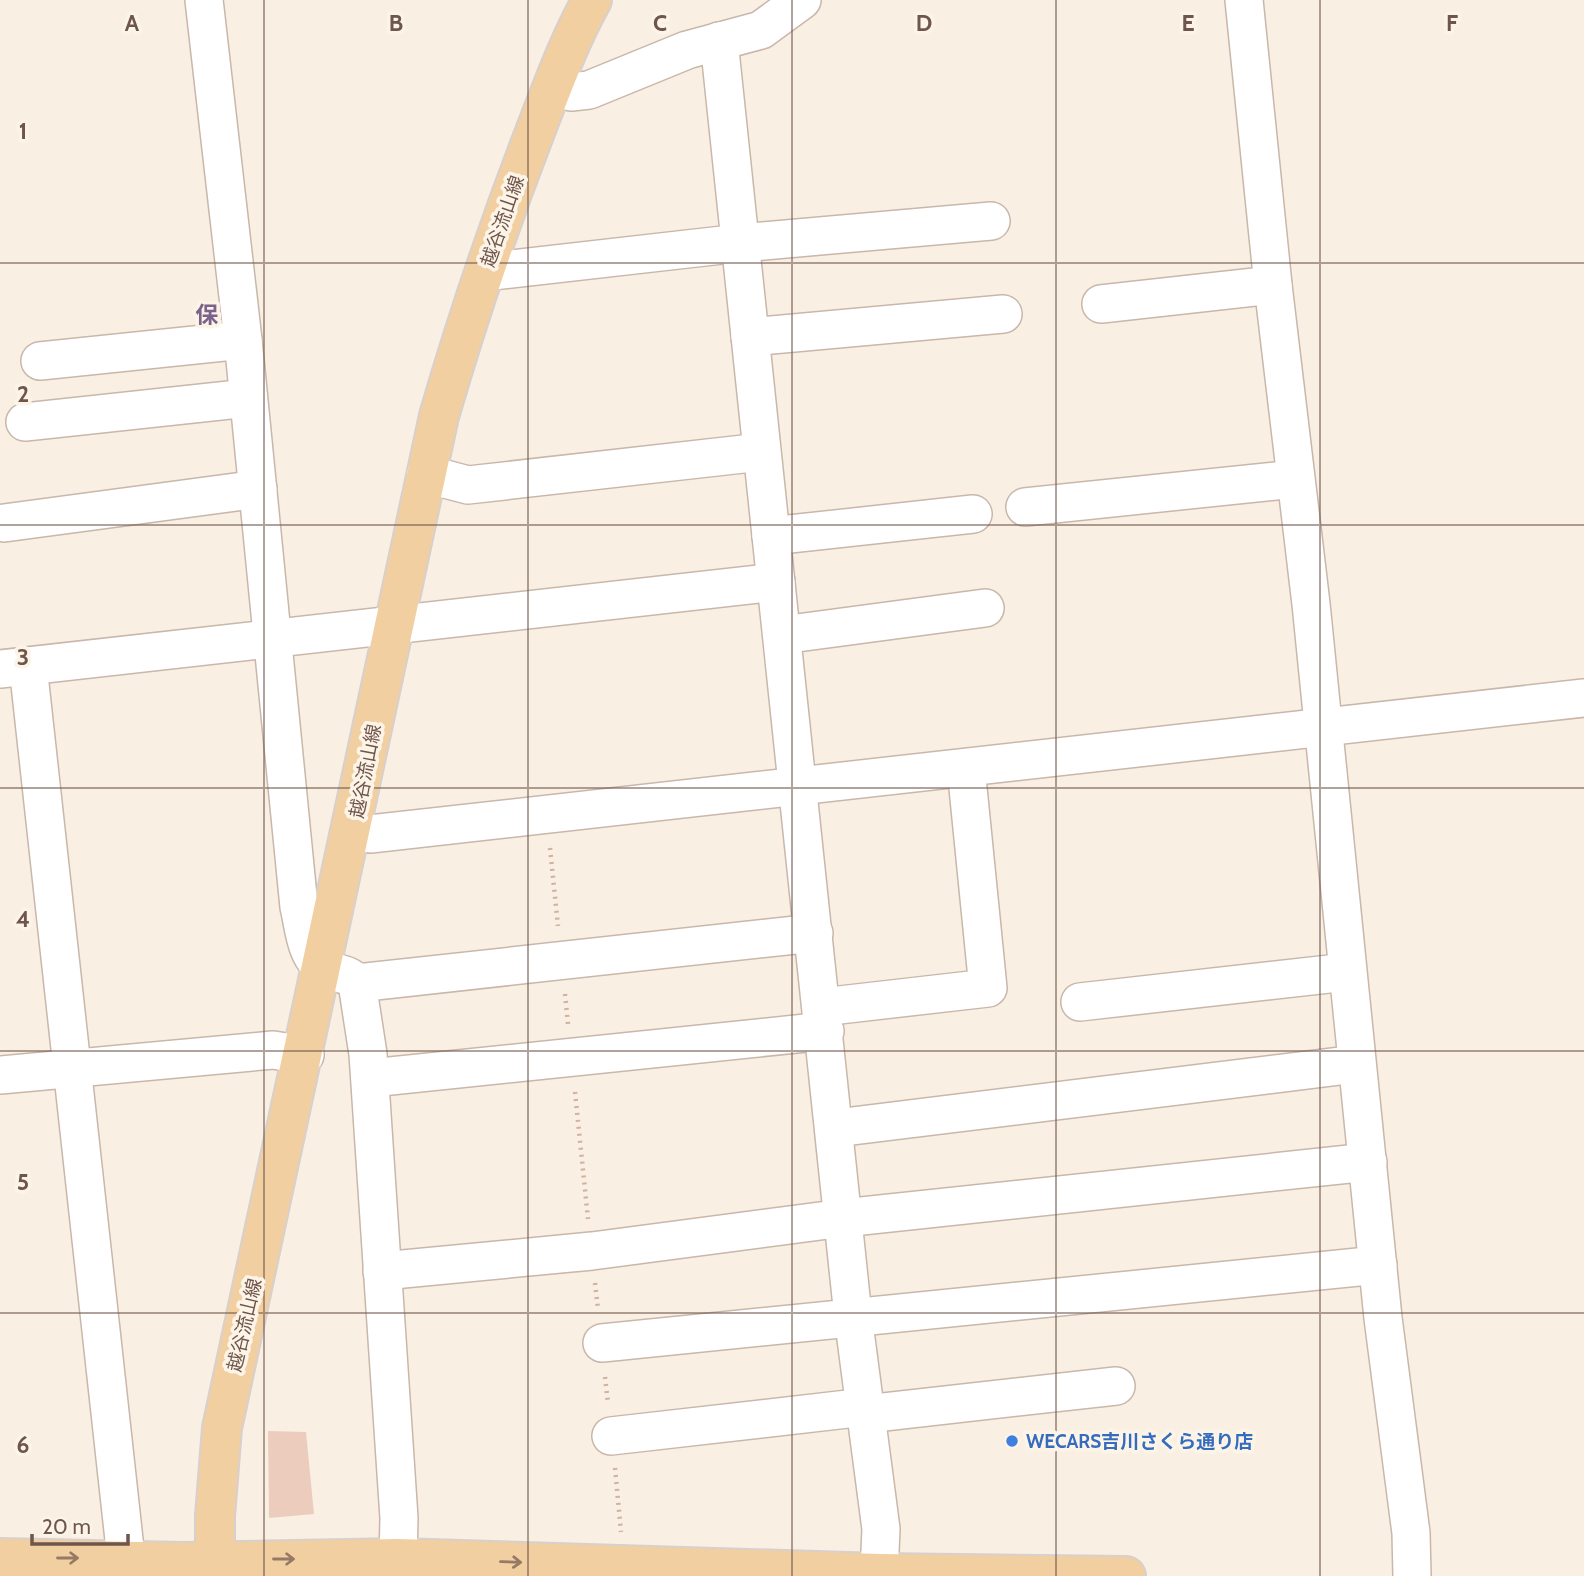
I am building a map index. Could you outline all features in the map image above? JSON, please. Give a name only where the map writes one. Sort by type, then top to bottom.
[{"type":"main road","name":"越谷流山線","points":[[216,1569],[216,1502],[222,1428],[305,1055],[340,975],[353,830],[426,474],[463,334],[484,272],[553,86],[592,0]]},
{"type":"main road","points":[[0,1558],[126,1559],[216,1569],[398,1558],[879,1573],[1126,1576]]},
{"type":"street","points":[[204,0],[243,340],[299,907],[310,953],[340,975],[371,1078],[399,1518],[398,1558]]},
{"type":"street","points":[[553,86],[571,92],[589,89],[640,67],[761,30],[802,0]]},
{"type":"street","points":[[1244,0],[1323,729],[1356,1064],[1411,1533],[1412,1576]]},
{"type":"street","points":[[719,41],[761,452],[836,1128],[853,1316],[881,1529],[879,1573]]},
{"type":"street","points":[[484,272],[740,243],[991,221]]},
{"type":"street","points":[[1101,304],[1273,285]]},
{"type":"street","points":[[750,337],[1003,314]]},
{"type":"street","points":[[40,361],[243,340]]},
{"type":"street","points":[[25,422],[248,398]]},
{"type":"street","points":[[426,474],[468,485],[761,452]]},
{"type":"street","points":[[1025,507],[1295,479]]},
{"type":"street","points":[[4,523],[258,489]]},
{"type":"street","points":[[771,536],[973,514]]},
{"type":"street","points":[[126,1559],[74,1067],[14,667],[776,582]]},
{"type":"street","points":[[782,635],[985,608]]},
{"type":"street","points":[[353,830],[370,834],[1584,698]]},
{"type":"street","points":[[371,1078],[572,1058],[823,1019],[988,988],[966,768]]},
{"type":"street","points":[[340,975],[562,962],[814,933]]},
{"type":"street","points":[[1080,1002],[1347,972]]},
{"type":"street","points":[[0,1075],[273,1050],[305,1055]]},
{"type":"street","points":[[836,1128],[1356,1064]]},
{"type":"street","points":[[382,1271],[592,1251],[843,1218],[1368,1162]]},
{"type":"street","points":[[601,1343],[1378,1265]]},
{"type":"street","points":[[611,1436],[1116,1386]]},
{"type":"path","points":[[547,814],[622,1538]]},
{"type":"building","points":[[268,1431],[306,1432],[314,1514],[269,1518]]},
{"type":"place","name":"WECARS吉川さくら通り店","points":[[1012,1441]]},
{"type":"district","name":"保","points":[[207,315]]}]
